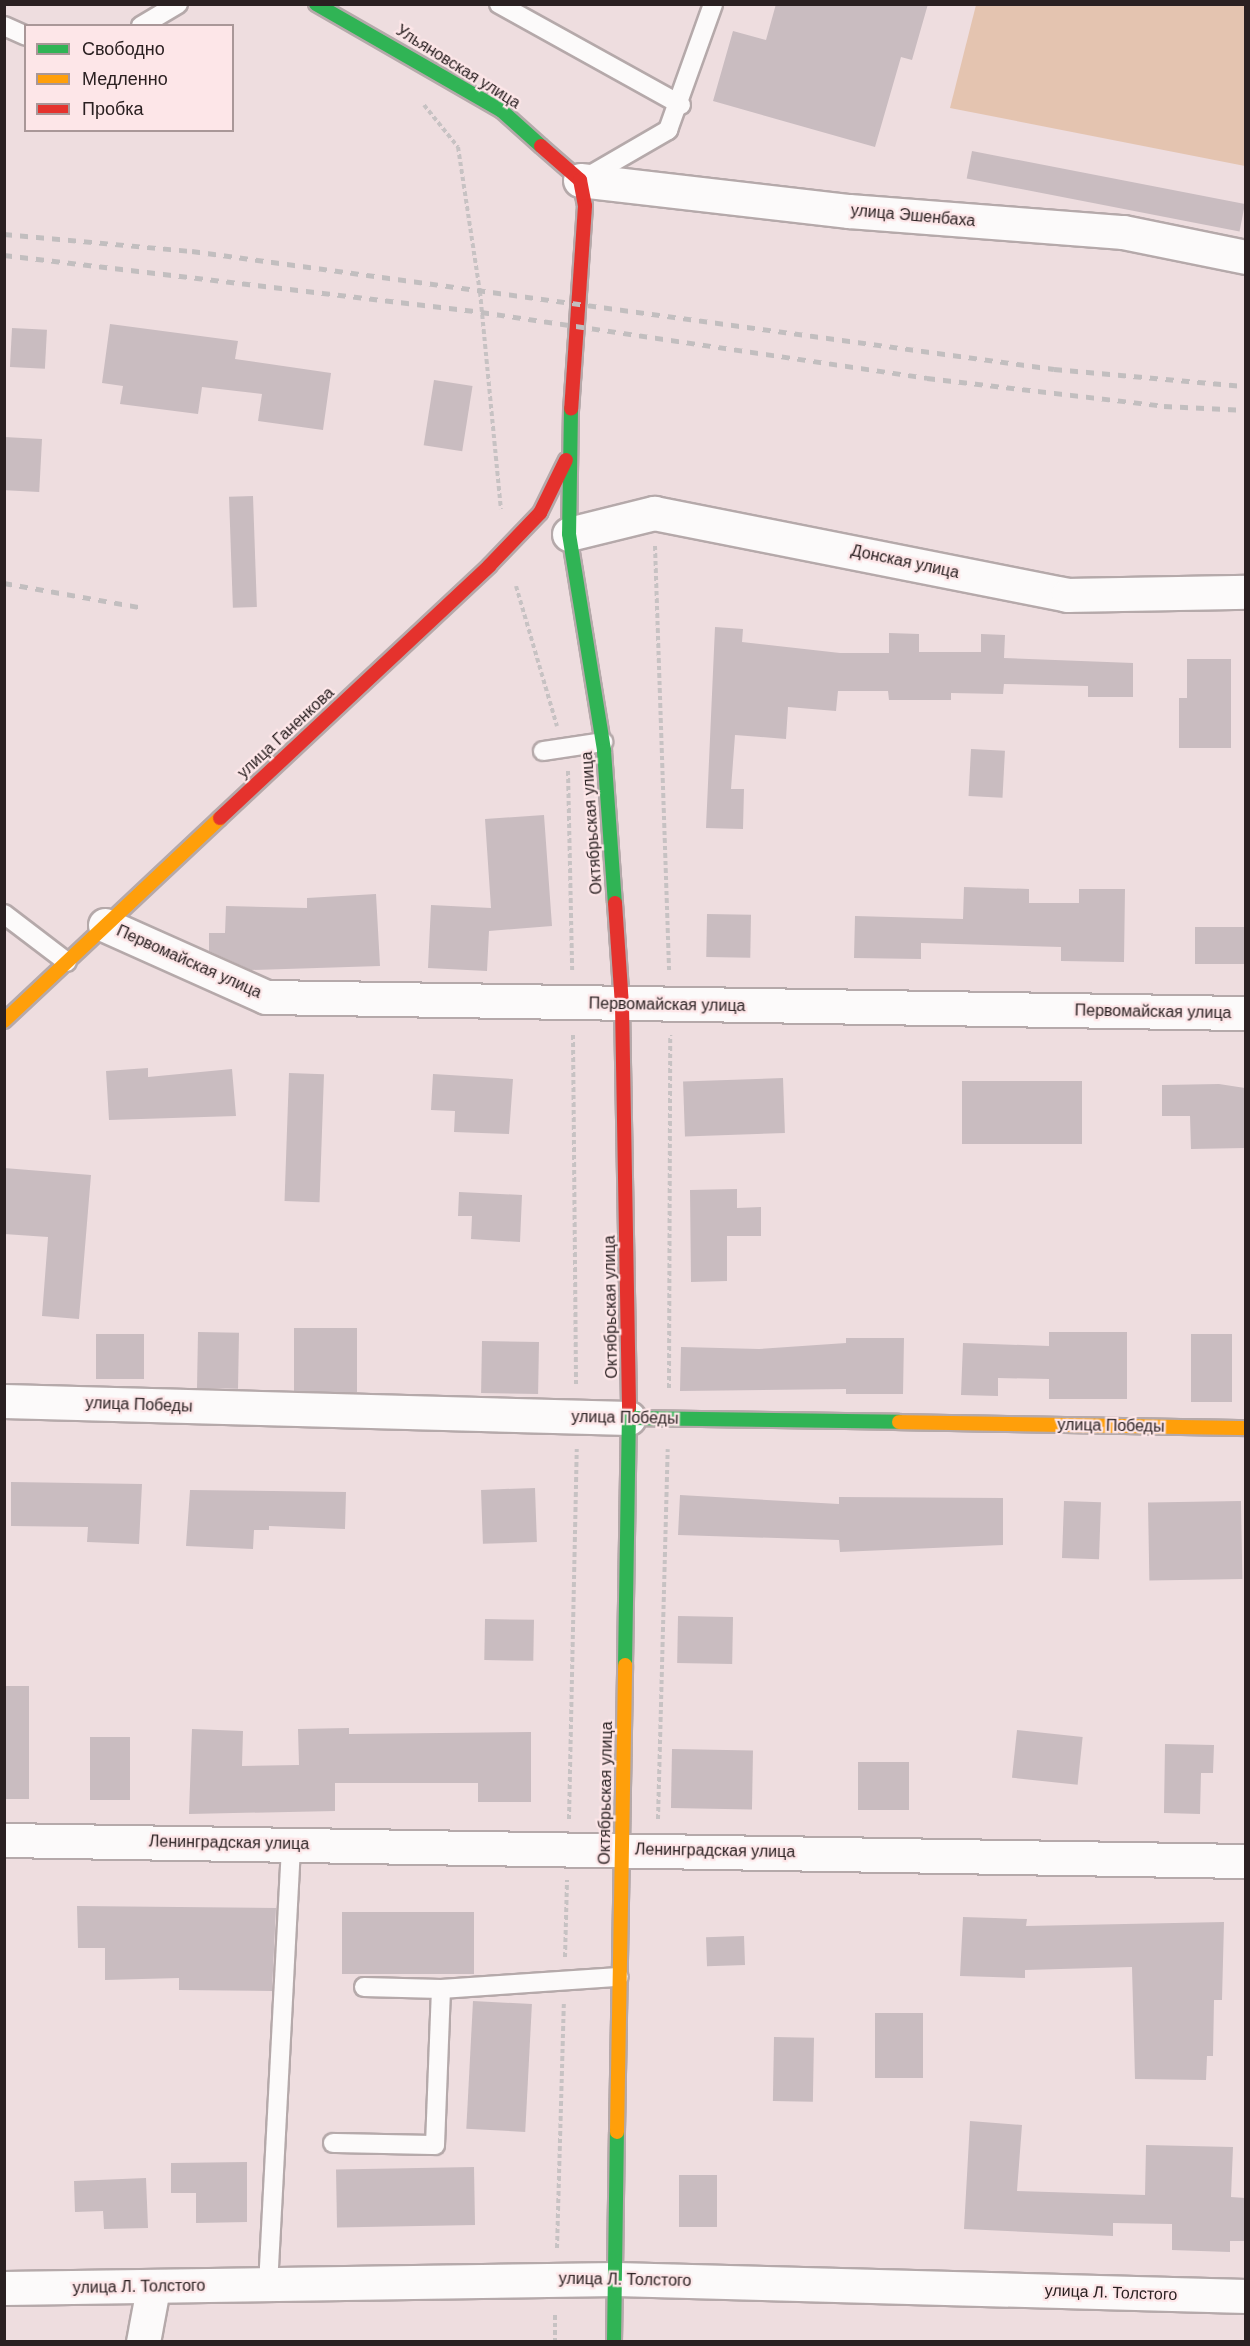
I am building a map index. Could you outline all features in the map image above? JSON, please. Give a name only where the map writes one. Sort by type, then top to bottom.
[{"type":"main road","name":"Ульяновская улица","points":[[316,5],[502,111],[580,180]]},
{"type":"main road","name":"Октябрьская улица","points":[[580,180],[585,206],[569,453],[569,534],[603,742],[622,1005],[629,1418],[614,2342]]},
{"type":"main road","name":"улица Ганенкова","points":[[4,1021],[505,550],[540,513],[569,453]]},
{"type":"main road","name":"улица Победы","points":[[629,1418],[1245,1428]]},
{"type":"street","name":"улица Эшенбаха","points":[[580,180],[849,211],[1123,232],[1245,257]]},
{"type":"street","name":"Донская улица","points":[[569,534],[654,513],[1068,595],[1245,592]]},
{"type":"street","name":"Первомайская улица","points":[[105,925],[266,997],[622,1005],[1245,1013]]},
{"type":"street","name":"улица Победы","points":[[4,1401],[629,1418]]},
{"type":"street","name":"Ленинградская улица","points":[[4,1840],[1245,1861]]},
{"type":"street","name":"улица Л. Толстого","points":[[4,2288],[153,2288],[616,2279],[1245,2296]]},
{"type":"street","points":[[142,2342],[153,2288]]},
{"type":"lane","points":[[144,24],[178,4]]},
{"type":"lane","points":[[499,4],[681,105]]},
{"type":"lane","points":[[580,180],[639,152],[669,130],[681,105],[713,4]]},
{"type":"lane","points":[[4,26],[24,35]]},
{"type":"lane","points":[[543,751],[603,742]]},
{"type":"lane","points":[[4,914],[67,962]]},
{"type":"lane","points":[[268,2286],[291,1844]]},
{"type":"lane","points":[[364,1987],[441,1989],[619,1977]]},
{"type":"lane","points":[[333,2143],[435,2145],[441,1989]]},
{"type":"path","points":[[415,94],[458,147],[480,292],[505,550],[568,763],[577,1418],[555,2342]]},
{"type":"shaded area","points":[[976,5],[1245,5],[1245,166],[950,108]]},
{"type":"building","points":[[776,4],[928,4],[912,60],[901,57],[875,147],[713,101],[733,31],[766,40]]},
{"type":"building","points":[[972,151],[1245,204],[1240,232],[967,178]]},
{"type":"building","points":[[110,324],[238,341],[235,359],[331,373],[323,430],[258,421],[262,394],[202,387],[198,414],[120,404],[123,386],[102,383]]},
{"type":"building","points":[[12,328],[47,330],[45,369],[10,367]]},
{"type":"building","points":[[434,380],[473,386],[462,451],[424,445]]},
{"type":"building","points":[[4,437],[42,439],[39,492],[4,490]]},
{"type":"building","points":[[253,496],[257,607],[233,608],[229,497]]},
{"type":"building","points":[[715,627],[743,629],[742,642],[840,653],[889,653],[889,633],[919,634],[919,652],[981,652],[981,634],[1005,635],[1004,658],[1133,663],[1133,697],[1088,697],[1088,686],[1004,684],[1003,694],[951,693],[951,700],[889,700],[888,691],[838,691],[836,711],[788,707],[786,739],[735,735],[731,789],[744,789],[743,829],[706,828]]},
{"type":"building","points":[[1187,659],[1231,659],[1231,748],[1179,748],[1179,698],[1187,698]]},
{"type":"building","points":[[971,749],[1005,751],[1002,798],[969,796]]},
{"type":"building","points":[[544,815],[552,926],[489,931],[487,971],[428,968],[431,905],[491,908],[485,819]]},
{"type":"building","points":[[964,887],[1029,889],[1029,903],[1079,903],[1079,889],[1125,889],[1124,962],[1061,961],[1061,947],[921,943],[921,959],[854,958],[855,916],[963,919]]},
{"type":"building","points":[[376,894],[380,966],[251,970],[209,951],[209,933],[225,933],[226,906],[307,908],[307,898]]},
{"type":"building","points":[[707,914],[751,915],[750,958],[706,957]]},
{"type":"building","points":[[1195,927],[1245,927],[1245,964],[1195,964]]},
{"type":"building","points":[[148,1068],[148,1077],[232,1069],[236,1116],[109,1120],[106,1071]]},
{"type":"building","points":[[289,1073],[324,1074],[320,1202],[285,1201]]},
{"type":"building","points":[[433,1074],[513,1079],[509,1134],[454,1132],[455,1111],[431,1110]]},
{"type":"building","points":[[783,1078],[785,1133],[685,1136],[683,1081]]},
{"type":"building","points":[[962,1081],[1082,1081],[1082,1144],[962,1144]]},
{"type":"building","points":[[1219,1084],[1245,1088],[1245,1148],[1191,1149],[1190,1116],[1162,1116],[1162,1085]]},
{"type":"building","points":[[4,1168],[91,1175],[79,1319],[42,1316],[48,1237],[4,1234]]},
{"type":"building","points":[[737,1189],[737,1208],[761,1207],[761,1236],[727,1236],[727,1281],[691,1282],[690,1190]]},
{"type":"building","points":[[459,1192],[522,1195],[520,1242],[471,1239],[472,1216],[458,1216]]},
{"type":"building","points":[[294,1328],[357,1328],[357,1392],[294,1392]]},
{"type":"building","points":[[198,1332],[239,1333],[238,1389],[197,1388]]},
{"type":"building","points":[[1049,1332],[1127,1332],[1127,1399],[1049,1399],[1049,1379],[998,1378],[998,1396],[961,1395],[963,1343],[1049,1346]]},
{"type":"building","points":[[96,1334],[144,1334],[144,1379],[96,1379]]},
{"type":"building","points":[[1191,1334],[1232,1334],[1232,1402],[1191,1402]]},
{"type":"building","points":[[846,1338],[904,1338],[903,1394],[846,1394],[846,1389],[680,1391],[681,1347],[759,1349],[846,1343]]},
{"type":"building","points":[[482,1341],[539,1342],[538,1394],[481,1393]]},
{"type":"building","points":[[11,1482],[142,1484],[139,1544],[87,1542],[88,1527],[11,1526]]},
{"type":"building","points":[[535,1488],[537,1542],[483,1544],[481,1490]]},
{"type":"building","points":[[190,1490],[346,1492],[345,1529],[269,1526],[269,1530],[254,1530],[253,1549],[186,1546]]},
{"type":"building","points":[[680,1495],[839,1504],[839,1497],[1003,1498],[1003,1545],[840,1552],[839,1540],[678,1535]]},
{"type":"building","points":[[1064,1501],[1101,1502],[1099,1559],[1062,1558]]},
{"type":"building","points":[[1241,1501],[1242,1579],[1149,1581],[1148,1503]]},
{"type":"building","points":[[678,1616],[733,1617],[732,1664],[677,1663]]},
{"type":"building","points":[[485,1619],[534,1620],[533,1661],[484,1660]]},
{"type":"building","points":[[4,1686],[29,1686],[29,1799],[4,1799]]},
{"type":"building","points":[[349,1728],[349,1734],[531,1732],[531,1802],[478,1802],[478,1783],[335,1783],[335,1811],[189,1814],[192,1729],[243,1731],[242,1766],[299,1765],[298,1729]]},
{"type":"building","points":[[1017,1730],[1083,1737],[1078,1785],[1012,1778]]},
{"type":"building","points":[[90,1737],[130,1737],[130,1800],[90,1800]]},
{"type":"building","points":[[1165,1744],[1214,1745],[1213,1773],[1201,1773],[1200,1814],[1164,1813]]},
{"type":"building","points":[[672,1749],[753,1750],[752,1809],[671,1808]]},
{"type":"building","points":[[858,1762],[909,1762],[909,1810],[858,1810]]},
{"type":"building","points":[[77,1906],[276,1908],[272,1991],[179,1990],[179,1978],[105,1980],[105,1948],[78,1948]]},
{"type":"building","points":[[342,1912],[474,1912],[474,1974],[342,1974]]},
{"type":"building","points":[[963,1917],[1027,1919],[1026,1926],[1224,1922],[1222,2000],[1214,2000],[1213,2056],[1207,2056],[1206,2080],[1135,2079],[1132,1967],[1025,1970],[1025,1978],[960,1976]]},
{"type":"building","points":[[744,1936],[745,1965],[707,1966],[706,1937]]},
{"type":"building","points":[[473,2001],[532,2004],[525,2132],[466,2129]]},
{"type":"building","points":[[875,2013],[923,2013],[923,2078],[875,2078]]},
{"type":"building","points":[[774,2037],[814,2038],[813,2102],[773,2101]]},
{"type":"building","points":[[970,2121],[1022,2125],[1017,2191],[1145,2195],[1146,2145],[1233,2147],[1231,2197],[1245,2198],[1245,2241],[1230,2241],[1230,2252],[1172,2250],[1172,2224],[1113,2223],[1113,2236],[964,2229]]},
{"type":"building","points":[[247,2162],[247,2222],[196,2223],[196,2193],[171,2193],[171,2163]]},
{"type":"building","points":[[474,2167],[475,2225],[337,2227],[336,2169]]},
{"type":"building","points":[[679,2175],[717,2175],[717,2227],[679,2227]]},
{"type":"building","points":[[146,2178],[148,2228],[104,2229],[103,2211],[75,2212],[74,2181]]},
{"type":"railway","points":[[4,234],[192,251],[1054,369],[1246,386]]},
{"type":"railway","points":[[4,255],[481,312],[927,378],[1164,406],[1246,410]]},
{"type":"railway","points":[[4,583],[144,608]]},
{"type":"traffic: fast","points":[[316,4],[502,111],[541,146]]},
{"type":"traffic: fast","points":[[571,409],[569,534],[604,751],[615,903]]},
{"type":"traffic: fast","points":[[625,1665],[629,1407]]},
{"type":"traffic: fast","points":[[629,1418],[899,1422]]},
{"type":"traffic: fast","points":[[614,2342],[617,2132]]},
{"type":"traffic: slow","points":[[4,1021],[220,818]]},
{"type":"traffic: slow","points":[[899,1422],[1246,1428]]},
{"type":"traffic: slow","points":[[617,2132],[625,1665]]},
{"type":"traffic: jam","points":[[541,146],[580,180],[585,206],[571,409]]},
{"type":"traffic: jam","points":[[220,818],[489,566],[540,513],[566,460]]},
{"type":"traffic: jam","points":[[615,903],[622,1005],[629,1407]]}]
